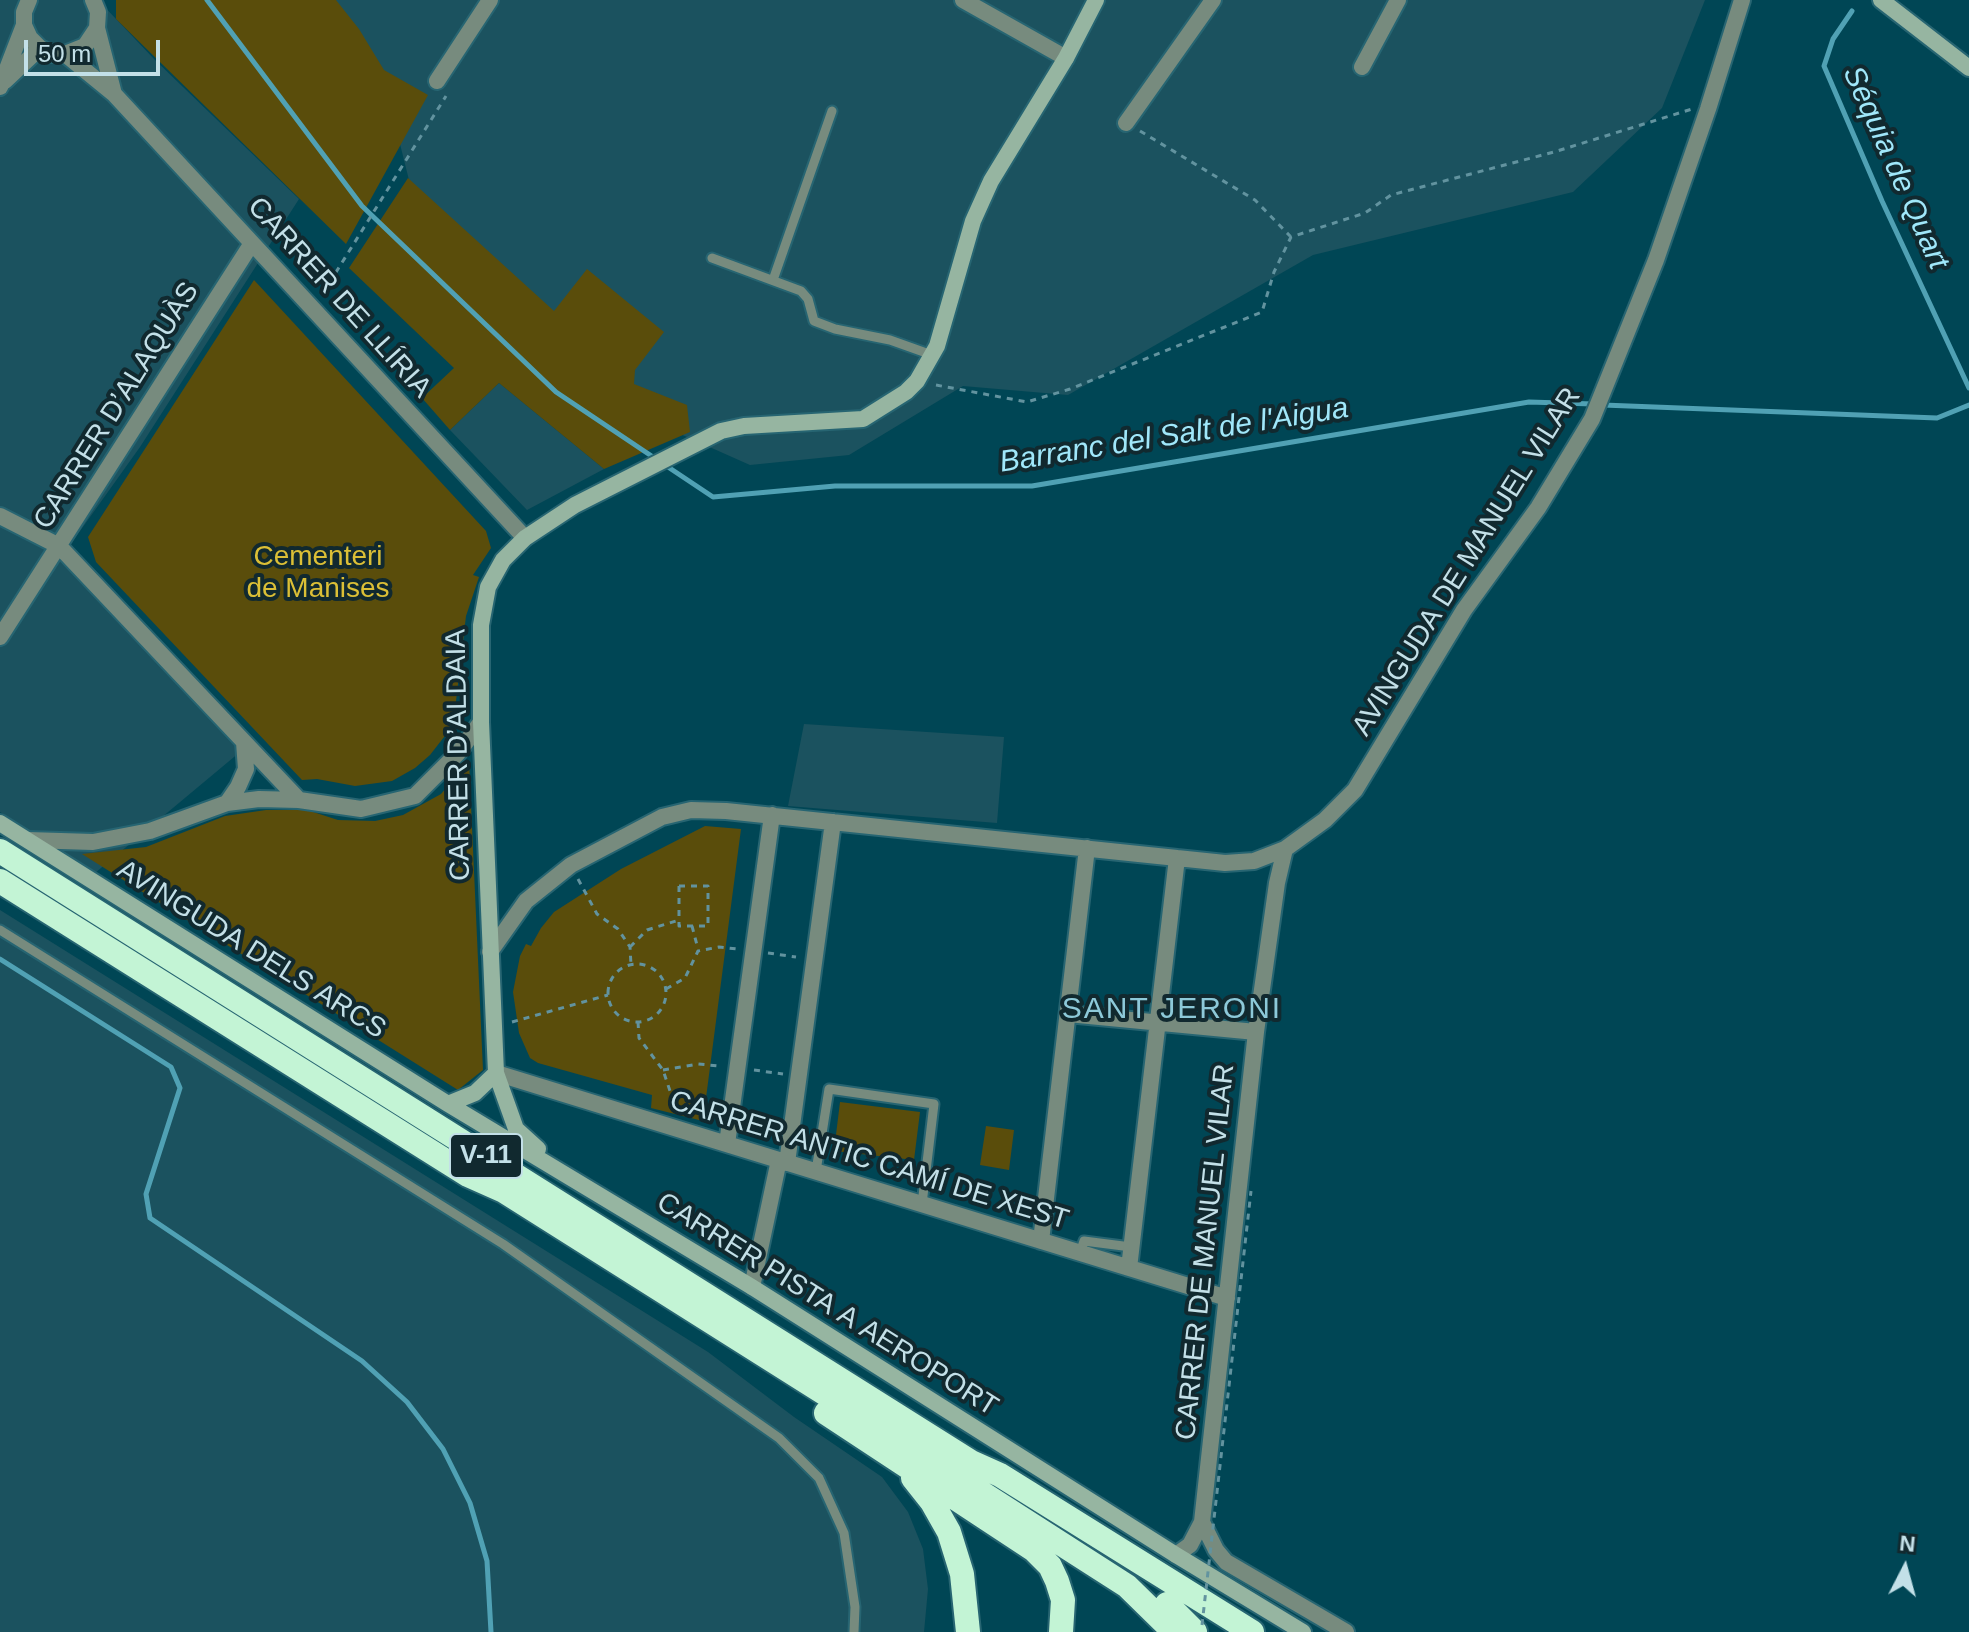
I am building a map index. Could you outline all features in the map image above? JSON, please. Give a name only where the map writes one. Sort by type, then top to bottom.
[{"type":"highway","name":"V-11","points":[[0,851],[971,1462]]},
{"type":"highway","name":"V-11","points":[[0,881],[468,1175],[504,1191],[932,1461],[1127,1586],[1174,1632]]},
{"type":"highway","points":[[468,1175],[500,1201],[1034,1550],[1050,1566],[1063,1600],[1061,1632]]},
{"type":"highway","points":[[971,1462],[994,1482],[1133,1572],[1199,1629]]},
{"type":"highway","points":[[971,1462],[1000,1475],[1252,1632]]},
{"type":"highway","points":[[902,1463],[932,1502],[949,1532],[962,1574],[968,1632]]},
{"type":"street","name":"CARRER DE LLÍRIA","points":[[93,0],[114,94]]},
{"type":"street","points":[[437,81],[490,0]]},
{"type":"street","points":[[963,0],[1066,58]]},
{"type":"street","name":"CARRER D’ALDAIA","points":[[564,1172],[516,1129],[496,1073],[481,722],[481,625],[488,587],[503,560],[525,538],[575,505],[721,431],[744,426],[863,419],[906,392],[917,381],[932,355],[973,221],[991,181],[1066,58],[1096,0]]},
{"type":"street","points":[[1126,123],[1213,0]]},
{"type":"street","points":[[1362,67],[1398,0]]},
{"type":"street","name":"AVINGUDA DE MANUEL VILAR","points":[[490,952],[526,901],[571,865],[662,817],[691,810],[772,815],[1225,863],[1254,861],[1285,849],[1325,820],[1355,790],[1464,610],[1538,508],[1592,419],[1656,260],[1742,0]]},
{"type":"street","points":[[1881,0],[1969,68]]},
{"type":"street","points":[[22,9],[30,38],[52,54],[65,54],[85,46],[97,28]]},
{"type":"street","points":[[1,86],[22,9]]},
{"type":"street","points":[[1,86],[40,48]]},
{"type":"street","name":"CARRER DE LLÍRIA","points":[[65,54],[114,94],[236,222],[312,309],[525,538]]},
{"type":"street","name":"CARRER D’ALAQUÀS","points":[[0,637],[252,243]]},
{"type":"street","points":[[0,516],[59,546],[299,800]]},
{"type":"street","name":"AVINGUDA DELS ARCS","points":[[28,840],[93,842],[150,831],[227,803],[259,799],[299,800],[361,809],[415,796],[458,753],[481,722]]},
{"type":"street","points":[[227,803],[246,769],[244,742]]},
{"type":"street","points":[[727,1144],[772,815]]},
{"type":"street","points":[[752,1287],[783,1161],[833,822]]},
{"type":"street","name":"AVINGUDA DELS ARCS","points":[[0,823],[448,1104]]},
{"type":"street","points":[[1041,1241],[1087,848]]},
{"type":"street","name":"CARRER DE MANUEL VILAR","points":[[1202,1522],[1256,1032],[1277,883],[1285,849]]},
{"type":"street","points":[[1129,1268],[1177,858]]},
{"type":"street","points":[[1068,1014],[1256,1032]]},
{"type":"street","points":[[448,1104],[475,1093],[496,1073]]},
{"type":"street","name":"CARRER ANTIC CAMÍ DE XEST","points":[[496,1073],[1227,1298]]},
{"type":"street","name":"CARRER PISTA A AEROPORT","points":[[448,1104],[752,1287],[1303,1632]]},
{"type":"street","points":[[1176,1555],[1190,1545],[1202,1522]]},
{"type":"street","points":[[1202,1522],[1216,1550],[1226,1562],[1346,1632]]},
{"type":"lane","points":[[773,280],[832,111]]},
{"type":"lane","points":[[712,258],[801,291],[808,299],[814,321],[835,329],[890,340],[932,355]]},
{"type":"lane","points":[[0,930],[503,1244],[779,1438],[819,1478],[844,1533],[855,1607],[854,1632]]},
{"type":"lane","points":[[816,1171],[829,1089],[934,1104],[922,1204]]},
{"type":"lane","points":[[1080,1253],[1084,1241],[1131,1247]]},
{"type":"path","points":[[312,309],[445,98]]},
{"type":"path","points":[[917,381],[1027,402],[1070,389],[1262,312],[1274,272],[1291,237],[1365,213],[1391,195],[1554,152],[1686,108],[1708,109]]},
{"type":"path","points":[[1126,123],[1255,200],[1291,237]]},
{"type":"path","points":[[571,865],[597,914],[618,929],[630,947],[631,965]]},
{"type":"path","points":[[679,886],[708,886],[708,926],[679,926],[679,920],[679,886]]},
{"type":"path","points":[[630,947],[647,930],[679,920]]},
{"type":"path","points":[[692,926],[698,951]]},
{"type":"path","points":[[640,964],[657,972],[666,989],[666,999],[656,1015],[638,1022],[619,1016],[608,995],[615,974],[631,965],[640,964]]},
{"type":"path","points":[[492,1026],[608,995]]},
{"type":"path","points":[[638,1022],[639,1038],[663,1070],[677,1109],[676,1128]]},
{"type":"path","points":[[1199,1629],[1251,1191]]},
{"type":"shaded area","points":[[0,0],[98,0],[154,59],[299,199],[140,447],[70,545],[240,752],[95,873],[0,812]]},
{"type":"shaded area","points":[[315,0],[1705,0],[1662,108],[1573,192],[1313,255],[1068,395],[963,386],[849,455],[750,465],[669,429],[413,196],[390,104]]},
{"type":"shaded area","points":[[499,383],[604,469],[527,510],[450,430]]},
{"type":"shaded area","points":[[804,724],[1004,737],[997,823],[788,806]]},
{"type":"shaded area","points":[[0,910],[708,1352],[794,1417],[882,1477],[908,1512],[923,1549],[928,1589],[924,1632],[0,1632]]},
{"type":"green space","points":[[116,0],[336,0],[359,29],[384,70],[428,95],[346,244],[116,19]]},
{"type":"green space","points":[[408,178],[554,311],[587,269],[664,332],[635,370],[634,384],[687,405],[690,432],[604,469],[499,383],[450,430],[422,398],[454,368],[349,268]]},
{"type":"green space","name":"Cementeri de Manises","points":[[254,280],[486,531],[491,548],[473,575],[479,577],[466,616],[454,718],[430,755],[392,781],[355,786],[317,779],[302,780],[96,562],[88,537]]},
{"type":"green space","points":[[469,761],[483,1070],[458,1090],[82,854],[146,847],[225,816],[266,810],[307,810],[338,820],[375,821],[403,815],[441,794]]},
{"type":"green space","points":[[705,826],[741,829],[703,1121],[651,1108],[652,1095],[538,1063],[530,1058],[519,1033],[513,992],[520,956],[526,944],[531,946],[554,912],[621,869]]},
{"type":"green space","points":[[840,1102],[920,1112],[914,1160],[834,1151]]},
{"type":"green space","points":[[986,1126],[1014,1130],[1009,1170],[980,1165]]},
{"type":"waterway","name":"Barranc del Salt de l'Aigua","points":[[207,0],[362,206],[556,392],[656,459]]},
{"type":"waterway","name":"Séquia de Quart","points":[[1852,11],[1833,39],[1824,66],[1882,201],[1969,388]]},
{"type":"waterway","name":"Barranc del Salt de l'Aigua","points":[[665,465],[713,497],[835,486],[1032,486],[1529,402],[1593,404]]},
{"type":"waterway","name":"Barranc del Salt de l'Aigua","points":[[1603,405],[1937,418],[1969,405]]},
{"type":"waterway","points":[[0,959],[171,1067],[180,1088],[146,1194],[150,1218],[362,1361],[407,1402],[443,1449],[470,1503],[487,1561],[491,1632]]},
{"type":"district","name":"SANT JERONI","points":[[1172,1010]]}]
